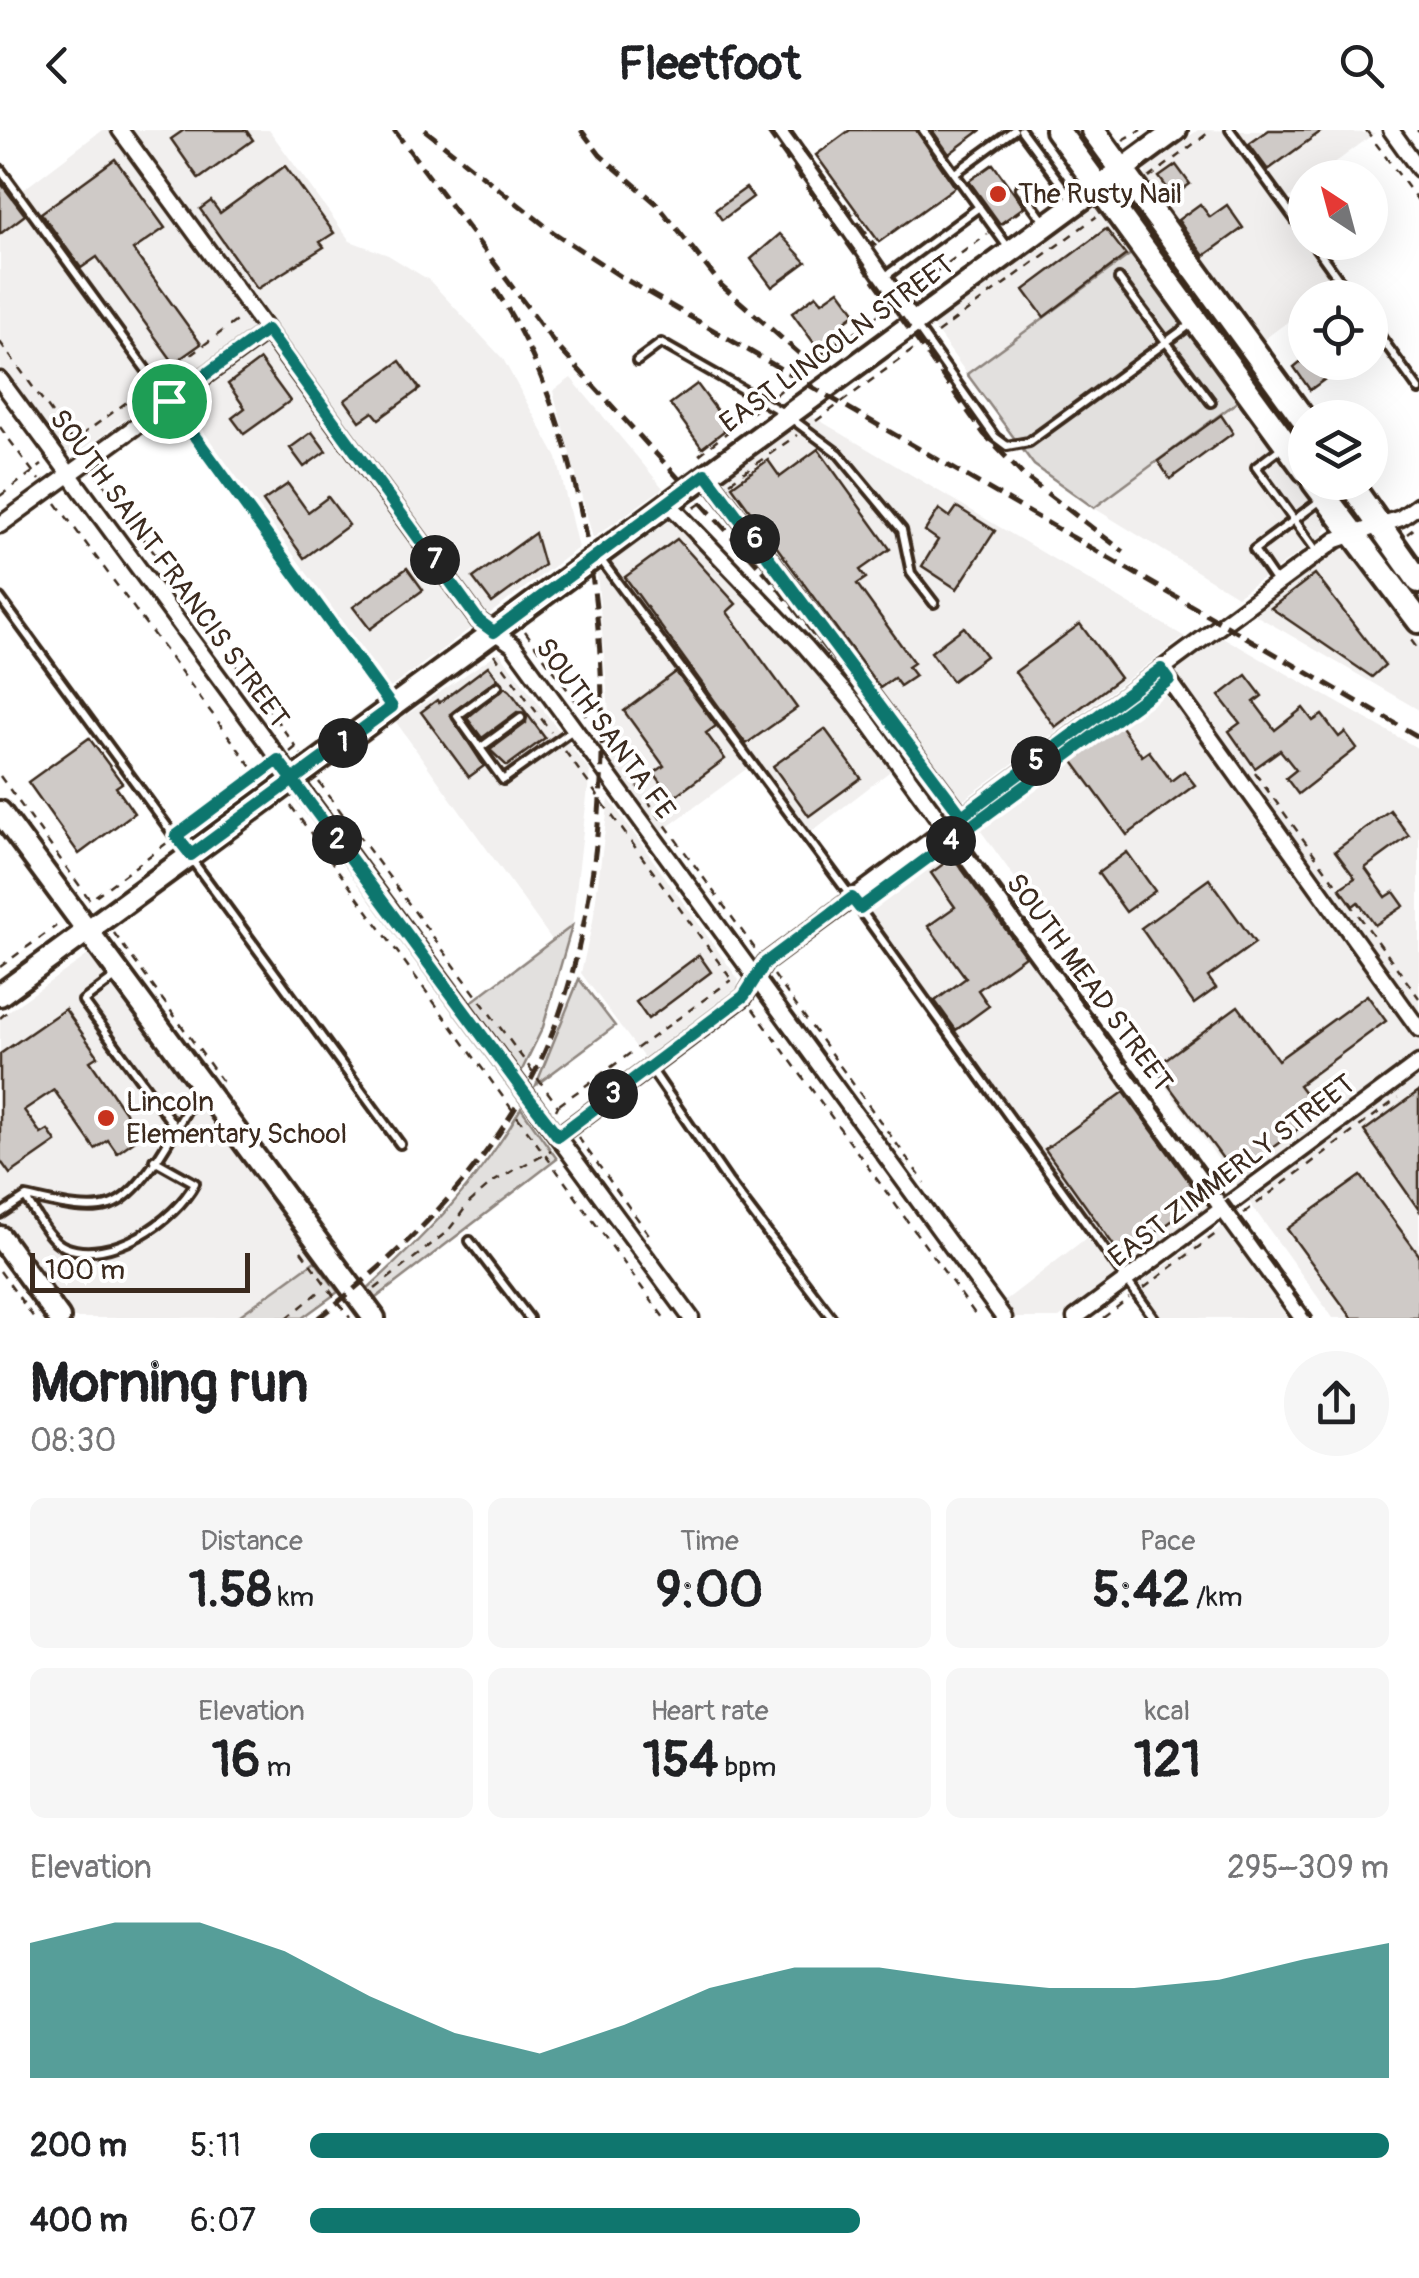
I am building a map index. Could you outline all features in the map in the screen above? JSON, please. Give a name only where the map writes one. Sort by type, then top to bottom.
[{"type":"main road","points":[[1057,130],[1288,448]]},
{"type":"main road","points":[[1093,130],[1289,400]]},
{"type":"main road","points":[[1327,500],[1419,621]]},
{"type":"main road","points":[[1362,500],[1419,581]]},
{"type":"street","name":"SOUTH SANTA FE","points":[[120,130],[479,621],[513,645],[1004,1318]]},
{"type":"street","points":[[780,130],[914,322]]},
{"type":"street","name":"EAST LINCOLN STREET","points":[[0,995],[1176,130]]},
{"type":"street","points":[[1390,130],[1419,169]]},
{"type":"street","points":[[0,525],[267,330]]},
{"type":"street","name":"SOUTH SAINT FRANCIS STREET","points":[[0,380],[278,760],[301,774],[563,1132],[691,1318]]},
{"type":"street","points":[[706,474],[962,816]]},
{"type":"street","name":"SOUTH MEAD STREET","points":[[670,504],[833,677],[1302,1318]]},
{"type":"street","points":[[563,1132],[760,984],[765,963],[1277,583],[1336,540],[1381,526],[1419,505]]},
{"type":"street","points":[[1161,669],[1419,1029]]},
{"type":"street","points":[[0,812],[367,1310]]},
{"type":"street","name":"EAST ZIMMERLY STREET","points":[[1075,1318],[1131,1287],[1228,1216],[1419,1063]]},
{"type":"street","points":[[0,1236],[59,1318]]},
{"type":"lane","points":[[923,130],[1011,251]]},
{"type":"lane","points":[[954,174],[1018,130],[1075,204]]},
{"type":"lane","points":[[1230,130],[1288,209]]},
{"type":"lane","points":[[0,169],[392,707]]},
{"type":"lane","points":[[1020,188],[1047,225]]},
{"type":"lane","points":[[883,278],[979,207]]},
{"type":"lane","points":[[1119,279],[1211,402]]},
{"type":"lane","points":[[914,322],[995,436],[1007,446],[1029,442],[1196,320]]},
{"type":"lane","points":[[637,361],[662,343],[787,415],[840,454],[902,530],[911,573],[934,604]]},
{"type":"lane","points":[[1388,347],[1419,390]]},
{"type":"lane","points":[[1286,445],[1256,467],[1318,553]]},
{"type":"lane","points":[[1277,583],[1254,550],[1294,520],[1311,500]]},
{"type":"lane","points":[[598,556],[852,898],[1154,1318]]},
{"type":"lane","points":[[0,598],[400,1144]]},
{"type":"lane","points":[[498,686],[457,716],[503,780],[574,729]]},
{"type":"lane","points":[[480,748],[521,718]]},
{"type":"lane","points":[[119,974],[84,1001],[175,1126]]},
{"type":"lane","points":[[650,1067],[728,1181],[832,1318]]},
{"type":"lane","points":[[0,1214],[26,1198],[79,1206],[111,1204],[139,1184],[201,1085]]},
{"type":"lane","points":[[26,1198],[50,1234],[65,1247],[96,1248],[142,1237],[173,1214],[195,1182],[154,1160]]},
{"type":"lane","points":[[470,1242],[529,1318]]},
{"type":"path","points":[[1119,140],[1140,130]]},
{"type":"path","points":[[1147,179],[1212,130]]},
{"type":"path","points":[[1366,130],[1419,202]]},
{"type":"path","points":[[0,496],[240,318]]},
{"type":"path","points":[[0,342],[296,747],[301,774],[558,1106]]},
{"type":"path","points":[[0,427],[256,776]]},
{"type":"path","points":[[1406,535],[1419,525]]},
{"type":"path","points":[[0,776],[90,900],[296,747]]},
{"type":"path","points":[[1248,764],[1419,998]]},
{"type":"path","points":[[290,804],[664,1318]]},
{"type":"path","points":[[0,966],[56,926]]},
{"type":"path","points":[[656,1244],[582,1138],[563,1132],[554,1115],[558,1106],[731,979]]},
{"type":"path","points":[[753,1009],[760,984]]},
{"type":"path","points":[[1103,1318],[1131,1287],[1404,1094]]},
{"type":"path","points":[[339,1318],[367,1310],[448,1231],[469,1203],[494,1182],[545,1157],[563,1132]]},
{"type":"path","points":[[0,1271],[34,1318]]},
{"type":"path","points":[[286,1318],[307,1305],[340,1273]]},
{"type":"shaded area","points":[[102,130],[269,130],[350,241],[388,255],[429,280],[503,359],[557,458],[578,548],[385,692],[159,395],[77,454],[64,453],[0,367],[0,176],[15,196]]},
{"type":"shaded area","points":[[1198,130],[1375,133],[1339,160],[1288,160],[1288,260],[1330,260],[1345,280],[1288,280],[1288,322],[1259,343],[1147,189],[1145,168]]},
{"type":"shaded area","points":[[1102,210],[1135,251],[967,374],[932,325],[1083,212]]},
{"type":"shaded area","points":[[1135,251],[1241,399],[1094,508],[1034,465],[967,374]]},
{"type":"shaded area","points":[[571,378],[663,488],[593,538],[553,391]]},
{"type":"shaded area","points":[[1241,399],[1288,465],[1288,500],[1313,500],[1329,523],[1322,537],[1237,596],[1094,508]]},
{"type":"shaded area","points":[[812,416],[1185,637],[962,801],[727,486],[725,479],[731,472]]},
{"type":"shaded area","points":[[688,508],[816,646],[902,762],[802,839],[749,767],[662,831],[614,771],[597,572]]},
{"type":"shaded area","points":[[1349,550],[1419,644],[1419,710],[1252,613],[1335,551]]},
{"type":"shaded area","points":[[1219,635],[1419,749],[1419,1318],[1333,1318],[973,820]]},
{"type":"shaded area","points":[[499,652],[590,771],[572,926],[552,940],[396,722]]},
{"type":"shaded area","points":[[609,799],[739,980],[737,988],[644,1058],[581,973],[593,921]]},
{"type":"shaded area","points":[[946,840],[1212,1206],[1059,1318],[1014,1318],[1002,1303],[1090,1235],[855,906]]},
{"type":"shaded area","points":[[572,926],[543,1027],[520,1074],[470,1003]]},
{"type":"shaded area","name":"Lincoln Elementary School","points":[[91,953],[315,1261],[236,1318],[72,1318],[0,1219],[0,1017]]},
{"type":"shaded area","points":[[579,979],[615,1026],[536,1085]]},
{"type":"shaded area","points":[[521,1108],[557,1159],[372,1301],[365,1291],[451,1206]]},
{"type":"shaded area","points":[[1224,1225],[1292,1318],[1148,1318],[1128,1292]]},
{"type":"shaded area","points":[[315,1261],[338,1292],[302,1318],[236,1318]]},
{"type":"building","points":[[184,130],[246,130],[253,140],[199,179],[171,139]]},
{"type":"building","points":[[850,130],[916,130],[955,187],[879,242],[816,155]]},
{"type":"building","points":[[932,130],[981,130],[949,154]]},
{"type":"building","points":[[1269,130],[1323,130],[1268,170],[1249,144]]},
{"type":"building","points":[[115,159],[165,228],[133,250],[201,344],[174,363],[97,257],[81,268],[41,213]]},
{"type":"building","points":[[993,164],[1024,207],[1000,224],[969,181]]},
{"type":"building","points":[[1176,165],[1190,184],[1173,196],[1159,177]]},
{"type":"building","points":[[285,166],[334,233],[320,242],[324,247],[257,289],[200,209],[211,201],[220,213]]},
{"type":"building","points":[[0,182],[25,215],[0,234]]},
{"type":"building","points":[[746,188],[753,197],[722,220],[715,210]]},
{"type":"building","points":[[1200,204],[1210,217],[1227,205],[1243,228],[1204,256],[1178,220]]},
{"type":"building","points":[[1106,229],[1126,255],[1044,317],[1024,290]]},
{"type":"building","points":[[780,234],[806,262],[772,287],[751,259]]},
{"type":"building","points":[[839,290],[856,313],[840,325],[847,335],[822,354],[792,313],[816,295],[822,302]]},
{"type":"building","points":[[260,360],[290,401],[244,434],[232,418],[245,408],[228,384]]},
{"type":"building","points":[[400,361],[420,389],[379,419],[373,412],[360,421],[345,400]]},
{"type":"building","points":[[1303,380],[1324,380],[1310,390]]},
{"type":"building","points":[[697,384],[729,427],[702,448],[670,404]]},
{"type":"building","points":[[1221,415],[1233,433],[1170,479],[1158,461]]},
{"type":"building","points":[[312,432],[326,451],[304,467],[290,448]]},
{"type":"building","points":[[818,449],[890,549],[860,570],[866,578],[857,584],[914,663],[908,667],[915,676],[900,686],[894,678],[880,688],[732,486],[768,460],[780,477]]},
{"type":"building","points":[[288,484],[308,512],[328,497],[349,525],[304,558],[263,501]]},
{"type":"building","points":[[957,507],[995,531],[957,589],[922,566],[938,540],[925,531],[939,509],[950,517]]},
{"type":"building","points":[[535,533],[544,565],[492,603],[473,578]]},
{"type":"building","points":[[677,539],[736,604],[727,612],[797,708],[746,744],[625,577]]},
{"type":"building","points":[[407,568],[423,590],[370,629],[353,607]]},
{"type":"building","points":[[1315,574],[1385,665],[1372,677],[1271,608]]},
{"type":"building","points":[[1080,624],[1120,678],[1055,727],[1015,672]]},
{"type":"building","points":[[964,627],[986,656],[952,681],[931,652]]},
{"type":"building","points":[[488,666],[498,679],[450,714],[484,766],[469,777],[421,712]]},
{"type":"building","points":[[676,672],[716,726],[706,733],[725,759],[673,798],[654,773],[664,766],[624,711]]},
{"type":"building","points":[[1246,675],[1262,696],[1254,702],[1275,730],[1303,708],[1313,721],[1322,715],[1339,737],[1345,732],[1357,748],[1298,794],[1286,778],[1296,770],[1280,750],[1255,768],[1229,731],[1240,723],[1219,696]]},
{"type":"building","points":[[505,687],[510,691],[545,738],[507,766],[490,750],[526,723],[526,713],[517,712],[482,738],[467,718]]},
{"type":"building","points":[[1117,721],[1142,756],[1149,751],[1171,781],[1184,771],[1195,785],[1127,835],[1069,756]]},
{"type":"building","points":[[825,729],[861,778],[809,816],[773,766]]},
{"type":"building","points":[[89,738],[122,783],[116,787],[134,813],[79,854],[28,782]]},
{"type":"building","points":[[1390,810],[1409,836],[1365,868],[1386,897],[1394,892],[1404,906],[1375,925],[1358,902],[1353,906],[1340,888],[1355,878],[1335,851]]},
{"type":"building","points":[[1127,852],[1155,891],[1126,912],[1098,873]]},
{"type":"building","points":[[953,857],[1025,956],[978,990],[989,1006],[956,1030],[935,1001],[966,978],[928,926],[955,907],[931,873]]},
{"type":"building","points":[[1209,879],[1255,943],[1208,977],[1216,988],[1194,1004],[1141,928]]},
{"type":"building","points":[[699,955],[711,972],[648,1019],[636,1002]]},
{"type":"building","points":[[1367,995],[1386,1021],[1299,1085],[1320,1113],[1235,1175],[1155,1067],[1238,1006],[1278,1060]]},
{"type":"building","points":[[65,1009],[98,1056],[90,1061],[141,1136],[117,1153],[108,1140],[95,1149],[54,1090],[24,1110],[41,1134],[48,1130],[56,1142],[10,1174],[0,1160],[0,1054]]},
{"type":"building","points":[[1419,1091],[1419,1210],[1364,1131]]},
{"type":"building","points":[[1124,1092],[1202,1199],[1122,1257],[1045,1149]]},
{"type":"building","points":[[1361,1176],[1419,1255],[1419,1318],[1352,1318],[1287,1229]]},
{"type":"railway","points":[[394,130],[556,345],[772,580],[836,662],[1312,1318]]},
{"type":"railway","points":[[425,130],[553,232],[623,278],[1419,737]]},
{"type":"railway","points":[[581,130],[600,155],[657,204],[722,286],[810,363]]},
{"type":"railway","points":[[767,130],[984,434],[1023,475],[1124,552]]},
{"type":"railway","points":[[789,130],[875,247]]},
{"type":"railway","points":[[318,1318],[383,1263],[443,1204],[471,1172],[519,1102],[539,1064],[570,980],[591,883],[601,779],[601,671],[590,563],[569,461],[537,368],[495,289]]},
{"type":"place","name":"The Rusty Nail","points":[[998,194]]},
{"type":"place","name":"Lincoln Elementary School","points":[[106,1118]]},
{"type":"route","points":[[169,401],[267,330],[479,621],[494,632],[706,474],[962,816],[1161,669],[1169,680],[860,908],[852,898],[765,963],[744,996],[558,1136],[524,1092],[303,794],[293,780],[278,760],[176,836],[191,855],[293,780],[392,707],[169,401]]}]
